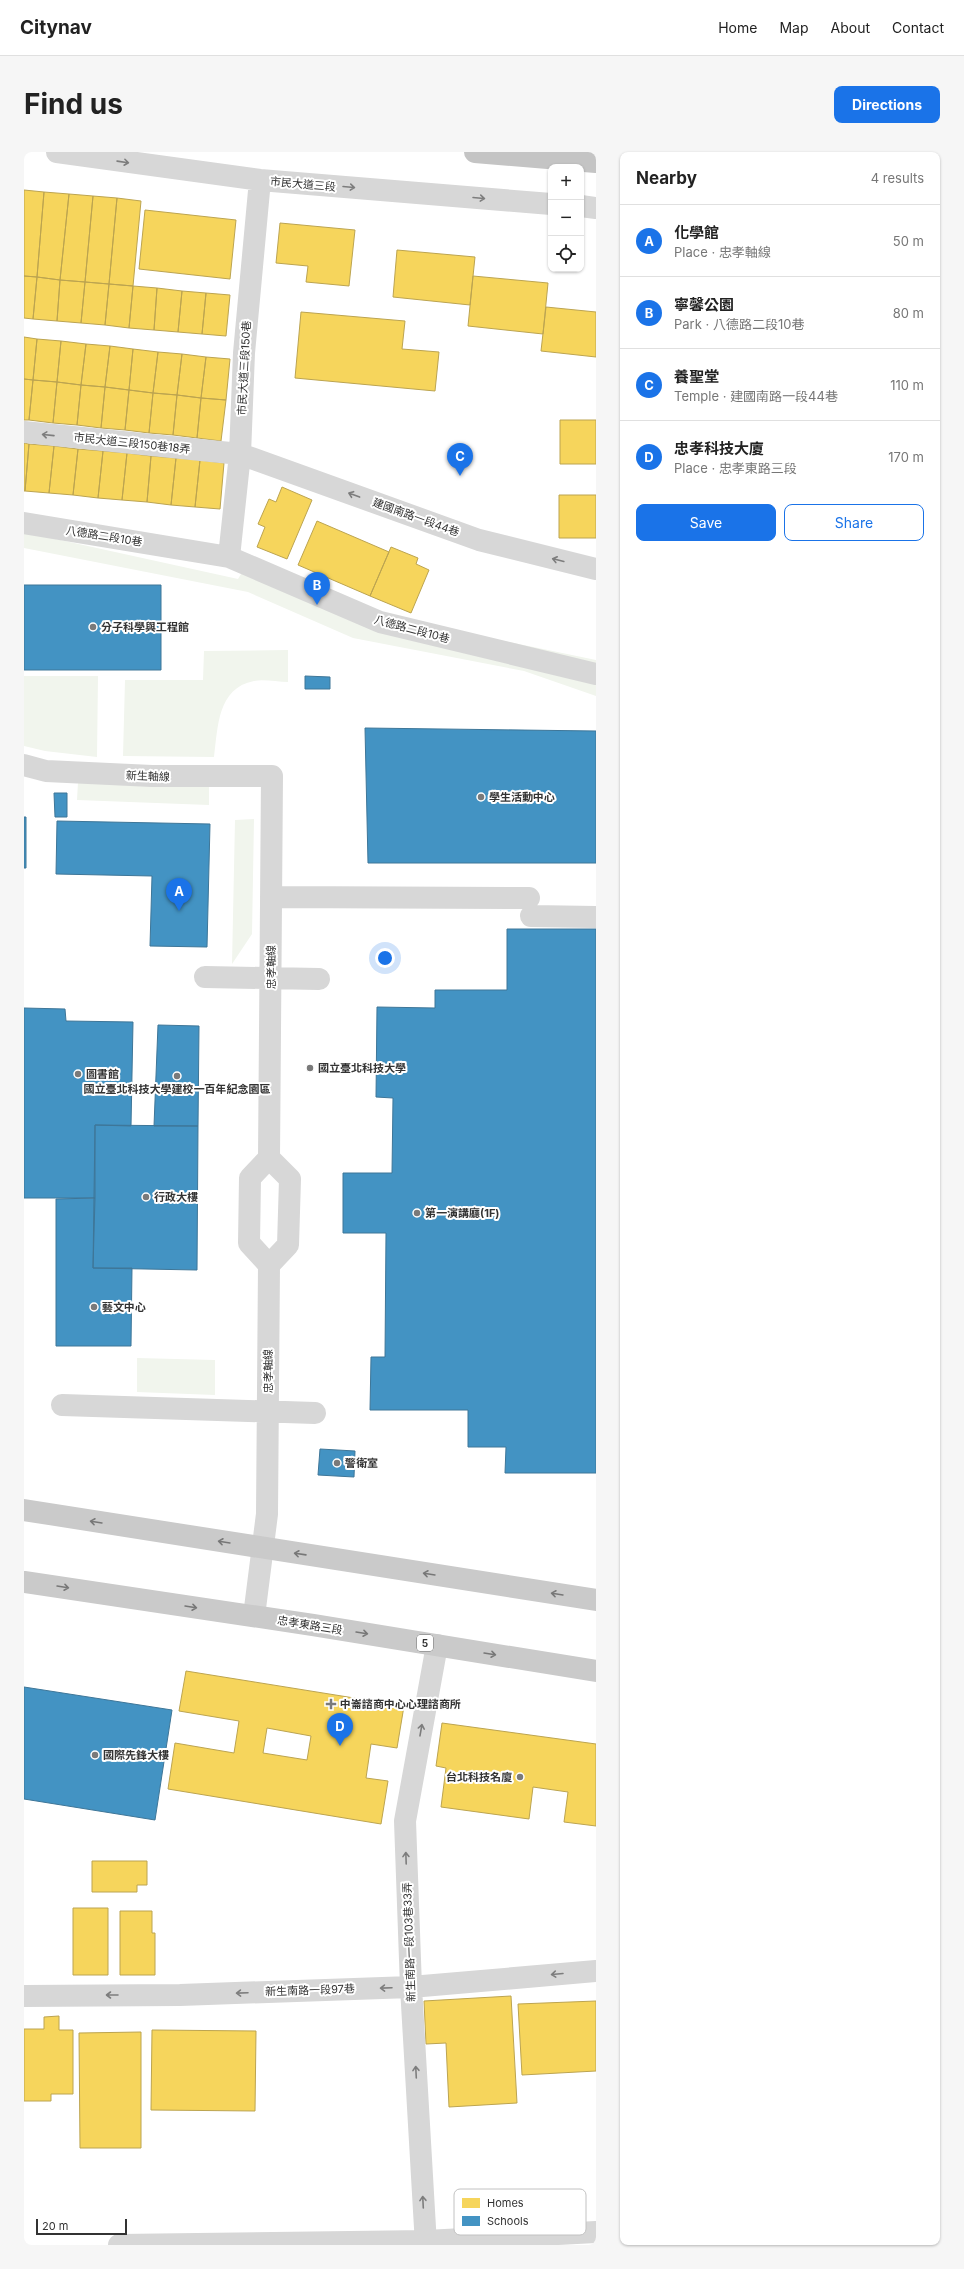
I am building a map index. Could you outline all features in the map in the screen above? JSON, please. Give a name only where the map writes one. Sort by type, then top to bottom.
[{"type":"highway","points":[[475,152],[596,162]]},
{"type":"main road","points":[[24,1510],[263,1549],[596,1600]]},
{"type":"main road","name":"忠孝東路三段","points":[[24,1582],[254,1616],[596,1671]]},
{"type":"street","name":"市民大道三段","points":[[57,152],[260,180],[548,204]]},
{"type":"street","name":"市民大道三段150巷","points":[[229,557],[240,454],[244,353],[260,180]]},
{"type":"street","points":[[584,206],[596,208]]},
{"type":"street","name":"市民大道三段150巷18弄","points":[[24,432],[240,454]]},
{"type":"street","name":"建國南路一段44巷","points":[[240,454],[479,540],[596,569]]},
{"type":"street","name":"八德路二段10巷","points":[[24,523],[229,557],[380,622],[596,674]]},
{"type":"street","name":"新生軸線","points":[[24,765],[46,771],[152,776],[272,776]]},
{"type":"street","name":"忠孝軸線","points":[[269,1158],[272,776]]},
{"type":"street","points":[[271,897],[530,907],[596,917]]},
{"type":"street","points":[[205,977],[319,979]]},
{"type":"street","points":[[269,1158],[290,1179],[288,1245],[269,1265],[248,1243],[250,1178],[269,1158]]},
{"type":"street","name":"忠孝軸線","points":[[254,1616],[267,1514],[266,1476],[269,1265]]},
{"type":"street","points":[[62,1404],[315,1413]]},
{"type":"street","name":"新生南路一段103巷33弄","points":[[426,2243],[410,1987],[404,1821],[437,1645]]},
{"type":"street","name":"新生南路一段97巷","points":[[24,1996],[180,1995],[410,1987],[596,1971]]},
{"type":"street","points":[[586,2233],[596,2232]]},
{"type":"street","points":[[119,2245],[426,2243],[550,2235]]},
{"type":"shaded area","points":[[24,532],[238,579],[249,561],[389,617],[596,660],[596,696],[524,671],[353,638],[248,592],[24,548]]},
{"type":"shaded area","points":[[288,650],[288,682],[266,680],[254,681],[242,685],[226,700],[219,722],[214,757],[123,756],[125,680],[203,680],[204,651]]},
{"type":"shaded area","points":[[24,676],[98,676],[97,757],[45,751],[24,746]]},
{"type":"shaded area","points":[[78,782],[209,787],[209,805],[77,800]]},
{"type":"shaded area","points":[[254,819],[252,934],[232,964],[235,820]]},
{"type":"shaded area","points":[[137,1358],[215,1360],[215,1395],[137,1392]]},
{"type":"building: Homes","points":[[24,190],[44,192],[37,277],[24,276]]},
{"type":"building: Homes","points":[[44,192],[69,194],[60,280],[37,277]]},
{"type":"building: Homes","points":[[69,194],[93,196],[85,282],[60,280]]},
{"type":"building: Homes","points":[[93,196],[117,198],[109,284],[85,282]]},
{"type":"building: Homes","points":[[117,198],[141,201],[133,286],[109,284]]},
{"type":"building: Homes","points":[[145,210],[236,220],[230,279],[139,269]]},
{"type":"building: Homes","points":[[280,223],[355,230],[349,286],[306,282],[308,266],[276,263]]},
{"type":"building: Homes","points":[[397,250],[475,257],[470,305],[393,297]]},
{"type":"building: Homes","points":[[24,276],[37,277],[33,319],[24,318]]},
{"type":"building: Homes","points":[[473,276],[548,283],[543,334],[468,326]]},
{"type":"building: Homes","points":[[37,277],[60,280],[57,321],[33,319]]},
{"type":"building: Homes","points":[[60,280],[85,282],[81,323],[57,321]]},
{"type":"building: Homes","points":[[85,282],[109,284],[105,325],[81,323]]},
{"type":"building: Homes","points":[[109,284],[133,286],[129,328],[105,325]]},
{"type":"building: Homes","points":[[133,286],[157,288],[154,330],[129,328]]},
{"type":"building: Homes","points":[[157,288],[182,291],[178,332],[154,330]]},
{"type":"building: Homes","points":[[182,291],[206,293],[202,334],[178,332]]},
{"type":"building: Homes","points":[[206,293],[230,295],[226,336],[202,334]]},
{"type":"building: Homes","points":[[546,307],[596,312],[596,357],[541,351]]},
{"type":"building: Homes","points":[[301,312],[405,321],[402,349],[439,352],[435,391],[295,378]]},
{"type":"building: Homes","points":[[24,337],[37,339],[33,380],[24,379]]},
{"type":"building: Homes","points":[[37,339],[61,341],[57,382],[33,380]]},
{"type":"building: Homes","points":[[61,341],[86,344],[81,385],[57,382]]},
{"type":"building: Homes","points":[[86,344],[110,346],[105,387],[81,385]]},
{"type":"building: Homes","points":[[110,346],[133,349],[129,390],[105,387]]},
{"type":"building: Homes","points":[[133,349],[158,352],[153,393],[129,390]]},
{"type":"building: Homes","points":[[158,352],[182,354],[177,395],[153,393]]},
{"type":"building: Homes","points":[[182,354],[206,357],[201,398],[177,395]]},
{"type":"building: Homes","points":[[206,357],[230,359],[226,400],[201,398]]},
{"type":"building: Homes","points":[[24,379],[33,380],[29,420],[24,420]]},
{"type":"building: Homes","points":[[33,380],[57,382],[53,423],[29,420]]},
{"type":"building: Homes","points":[[57,382],[81,385],[77,425],[53,423]]},
{"type":"building: Homes","points":[[81,385],[105,387],[101,428],[77,425]]},
{"type":"building: Homes","points":[[105,387],[129,390],[125,430],[101,428]]},
{"type":"building: Homes","points":[[129,390],[153,393],[149,433],[125,430]]},
{"type":"building: Homes","points":[[153,393],[177,395],[173,435],[149,433]]},
{"type":"building: Homes","points":[[177,395],[201,398],[197,438],[173,435]]},
{"type":"building: Homes","points":[[201,398],[226,400],[221,441],[197,438]]},
{"type":"building: Homes","points":[[560,420],[596,420],[596,464],[560,464]]},
{"type":"building: Homes","points":[[24,443],[29,444],[25,491],[24,491]]},
{"type":"building: Homes","points":[[29,444],[54,446],[49,493],[25,491]]},
{"type":"building: Homes","points":[[54,446],[78,449],[73,495],[49,493]]},
{"type":"building: Homes","points":[[78,449],[103,451],[98,498],[73,495]]},
{"type":"building: Homes","points":[[103,451],[127,453],[122,500],[98,498]]},
{"type":"building: Homes","points":[[127,453],[151,456],[147,502],[122,500]]},
{"type":"building: Homes","points":[[151,456],[176,458],[171,505],[147,502]]},
{"type":"building: Homes","points":[[176,458],[200,460],[195,507],[171,505]]},
{"type":"building: Homes","points":[[200,460],[224,463],[220,509],[195,507]]},
{"type":"building: Homes","points":[[282,487],[312,500],[287,559],[257,547],[265,527],[258,524],[269,499],[276,502]]},
{"type":"building: Homes","points":[[559,495],[596,495],[596,538],[559,538]]},
{"type":"building: Homes","points":[[317,521],[389,552],[370,596],[298,565]]},
{"type":"building: Homes","points":[[391,547],[418,558],[416,564],[429,570],[411,613],[370,596]]},
{"type":"building: Homes","points":[[186,1671],[404,1706],[397,1748],[371,1744],[366,1778],[388,1781],[381,1824],[168,1789],[175,1743],[234,1753],[239,1721],[179,1711]],"holes":[[[267,1728],[311,1736],[307,1760],[263,1753]]]},
{"type":"building: Homes","name":"台北科技名廈","points":[[442,1723],[596,1744],[596,1826],[564,1822],[568,1792],[533,1787],[529,1819],[441,1807],[446,1768],[436,1766]]},
{"type":"building: Homes","points":[[92,1861],[147,1861],[147,1885],[137,1885],[137,1892],[92,1892]]},
{"type":"building: Homes","points":[[73,1908],[108,1908],[108,1975],[73,1975]]},
{"type":"building: Homes","points":[[120,1911],[152,1911],[152,1933],[155,1933],[155,1975],[120,1975]]},
{"type":"building: Homes","points":[[511,1996],[517,2103],[449,2107],[446,2043],[426,2044],[424,2001]]},
{"type":"building: Homes","points":[[596,2001],[596,2071],[522,2075],[518,2004]]},
{"type":"building: Homes","points":[[59,2016],[59,2030],[73,2030],[73,2094],[51,2094],[51,2101],[24,2101],[24,2029],[44,2029],[44,2017]]},
{"type":"building: Homes","points":[[152,2030],[256,2031],[255,2111],[151,2110]]},
{"type":"building: Homes","points":[[141,2032],[141,2148],[80,2148],[79,2033]]},
{"type":"building: Schools","name":"分子科學與工程館","points":[[24,585],[161,585],[161,670],[24,670]]},
{"type":"building: Schools","points":[[305,676],[330,677],[330,689],[305,689]]},
{"type":"building: Schools","name":"學生活動中心","points":[[365,728],[596,731],[596,863],[368,863]]},
{"type":"building: Schools","points":[[54,793],[67,793],[67,817],[55,817]]},
{"type":"building: Schools","points":[[24,817],[26,817],[26,868],[24,868]]},
{"type":"building: Schools","points":[[57,821],[210,824],[207,947],[150,946],[152,876],[56,874]]},
{"type":"building: Schools","points":[[507,929],[596,929],[596,1473],[505,1473],[506,1447],[468,1447],[468,1410],[370,1410],[371,1357],[385,1357],[386,1233],[343,1233],[343,1173],[392,1173],[393,1098],[376,1097],[377,1007],[435,1008],[435,990],[507,990]]},
{"type":"building: Schools","name":"圖書館","points":[[24,1008],[65,1009],[66,1021],[133,1022],[131,1126],[95,1125],[95,1198],[24,1198]]},
{"type":"building: Schools","name":"國立臺北科技大學建校一百年紀念園區","points":[[158,1025],[199,1026],[198,1126],[154,1126]]},
{"type":"building: Schools","name":"行政大樓","points":[[95,1125],[198,1126],[197,1270],[93,1268]]},
{"type":"building: Schools","name":"藝文中心","points":[[95,1198],[93,1268],[132,1268],[131,1346],[56,1346],[56,1199]]},
{"type":"building: Schools","name":"警衛室","points":[[320,1449],[355,1451],[354,1477],[318,1475]]},
{"type":"building: Schools","name":"國際先鋒大樓","points":[[24,1687],[172,1710],[155,1820],[24,1799]]},
{"type":"place","name":"養聖堂","points":[[460,476]]},
{"type":"place","name":"寧馨公園","points":[[317,605]]},
{"type":"place","name":"分子科學與工程館","points":[[93,627]]},
{"type":"place","name":"學生活動中心","points":[[481,797]]},
{"type":"place","name":"化學館","points":[[179,911]]},
{"type":"place","name":"國立臺北科技大學","points":[[310,1068]]},
{"type":"place","name":"圖書館","points":[[78,1074]]},
{"type":"place","name":"國立臺北科技大學建校一百年紀念園區","points":[[177,1076]]},
{"type":"place","name":"行政大樓","points":[[146,1197]]},
{"type":"place","name":"第一演講廳(1F)","points":[[417,1213]]},
{"type":"place","name":"藝文中心","points":[[94,1307]]},
{"type":"place","name":"警衛室","points":[[337,1463]]},
{"type":"place","name":"中崙諮商中心心理諮商所","points":[[331,1704]]},
{"type":"place","name":"忠孝科技大廈","points":[[340,1746]]},
{"type":"place","name":"國際先鋒大樓","points":[[95,1755]]},
{"type":"place","name":"台北科技名廈","points":[[520,1777]]}]
